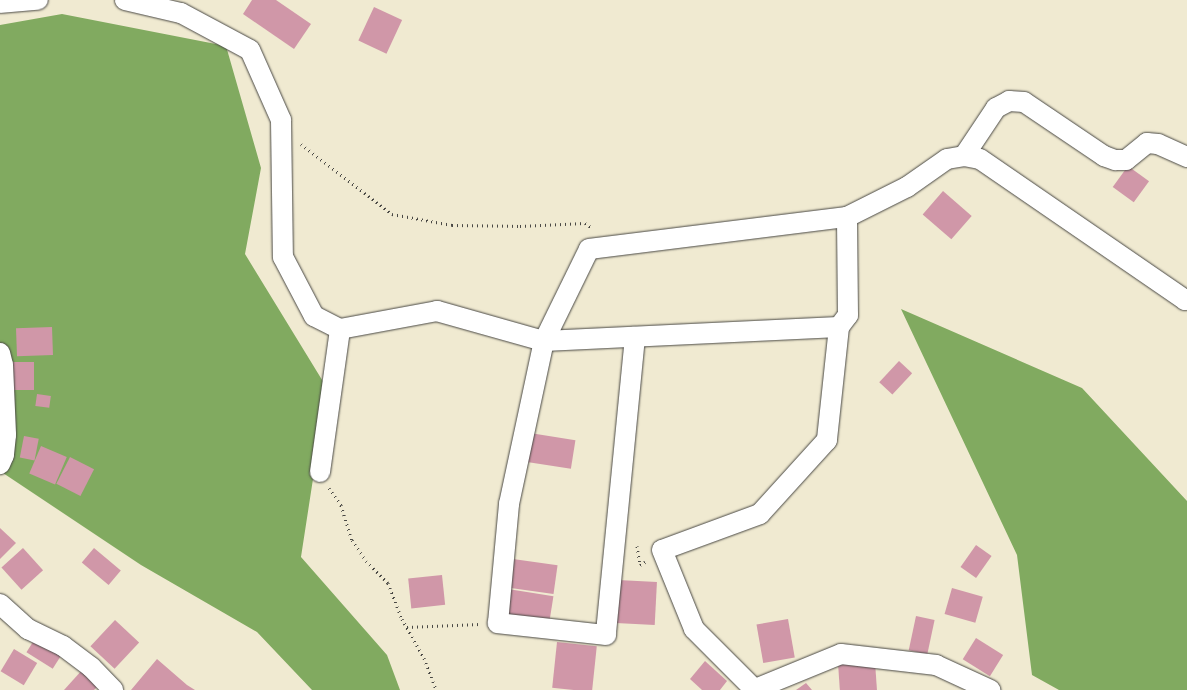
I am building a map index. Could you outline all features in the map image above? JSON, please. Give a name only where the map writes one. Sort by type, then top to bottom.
[{"type":"street","points":[[4,2],[38,0]]},
{"type":"street","points":[[124,0],[181,13],[250,50],[281,120],[283,257],[314,316],[340,329],[437,312],[544,341],[839,327]]},
{"type":"street","points":[[964,156],[996,108],[1009,101],[1024,102],[1104,156],[1115,160],[1126,160],[1147,143],[1158,144],[1187,157]]},
{"type":"street","points":[[635,337],[606,635],[498,623],[509,504],[544,341],[590,249],[847,217],[908,187],[947,159],[964,156],[980,159],[1184,300],[1187,299]]},
{"type":"street","points":[[847,217],[848,315],[839,327],[827,440],[760,514],[662,550],[694,629],[754,690],[841,654],[936,665],[990,690]]},
{"type":"street","points":[[320,472],[340,329]]},
{"type":"street","points":[[0,353],[3,365],[6,435],[4,455],[0,464]]},
{"type":"street","points":[[0,604],[28,629],[63,646],[91,667],[113,690]]},
{"type":"path","points":[[281,128],[392,214],[452,225],[520,226],[585,223],[615,246]]},
{"type":"path","points":[[320,472],[341,505],[352,540],[366,561],[388,583],[407,627],[424,658],[436,690]]},
{"type":"path","points":[[613,564],[637,546],[640,565],[662,550]]},
{"type":"path","points":[[407,627],[498,623]]},
{"type":"green space","points":[[62,14],[226,46],[261,168],[245,254],[327,388],[301,557],[387,655],[400,690],[312,690],[257,632],[141,565],[0,471],[0,25]]},
{"type":"green space","points":[[901,309],[1082,388],[1187,501],[1187,690],[1059,690],[1032,675],[1017,555]]},
{"type":"building","points":[[252,0],[276,0],[311,24],[294,49],[243,14]]},
{"type":"building","points":[[374,7],[402,20],[386,54],[358,41]]},
{"type":"building","points":[[1128,166],[1149,181],[1134,202],[1113,187]]},
{"type":"building","points":[[943,191],[972,216],[951,239],[923,214]]},
{"type":"building","points":[[52,327],[53,355],[17,356],[16,328]]},
{"type":"building","points":[[899,361],[912,373],[892,394],[879,382]]},
{"type":"building","points":[[13,362],[34,362],[34,390],[13,390]]},
{"type":"building","points":[[37,394],[51,396],[49,408],[35,406]]},
{"type":"building","points":[[530,433],[575,440],[571,469],[525,462]]},
{"type":"building","points":[[24,436],[39,439],[35,460],[20,458]]},
{"type":"building","points":[[41,446],[67,457],[55,485],[29,474]]},
{"type":"building","points":[[70,457],[94,469],[80,496],[56,484]]},
{"type":"building","points":[[0,528],[16,543],[0,559]]},
{"type":"building","points":[[976,545],[992,556],[976,578],[961,567]]},
{"type":"building","points":[[23,548],[43,570],[22,590],[1,567]]},
{"type":"building","points":[[94,548],[121,570],[109,585],[82,563]]},
{"type":"building","points":[[513,559],[558,565],[554,594],[509,588]]},
{"type":"building","points":[[442,575],[445,605],[411,608],[408,579]]},
{"type":"building","points":[[618,580],[657,582],[655,625],[616,623]]},
{"type":"building","points":[[952,588],[983,597],[975,623],[945,614]]},
{"type":"building","points":[[508,589],[553,596],[549,626],[503,619]]},
{"type":"building","points":[[916,616],[935,620],[927,654],[909,650]]},
{"type":"building","points":[[788,619],[795,657],[763,663],[756,625]]},
{"type":"building","points":[[115,620],[139,643],[115,669],[90,646]]},
{"type":"building","points":[[36,637],[62,653],[53,669],[26,652]]},
{"type":"building","points":[[976,638],[1003,655],[990,676],[963,659]]},
{"type":"building","points":[[557,642],[597,646],[592,690],[552,688]]},
{"type":"building","points":[[14,649],[37,663],[24,685],[1,671]]},
{"type":"building","points":[[157,659],[187,685],[195,690],[131,690]]},
{"type":"building","points":[[705,661],[727,681],[720,690],[702,690],[690,679]]},
{"type":"building","points":[[875,662],[877,690],[840,690],[838,665]]},
{"type":"building","points":[[83,669],[100,684],[94,690],[64,690]]},
{"type":"building","points":[[806,683],[812,690],[796,690]]}]
